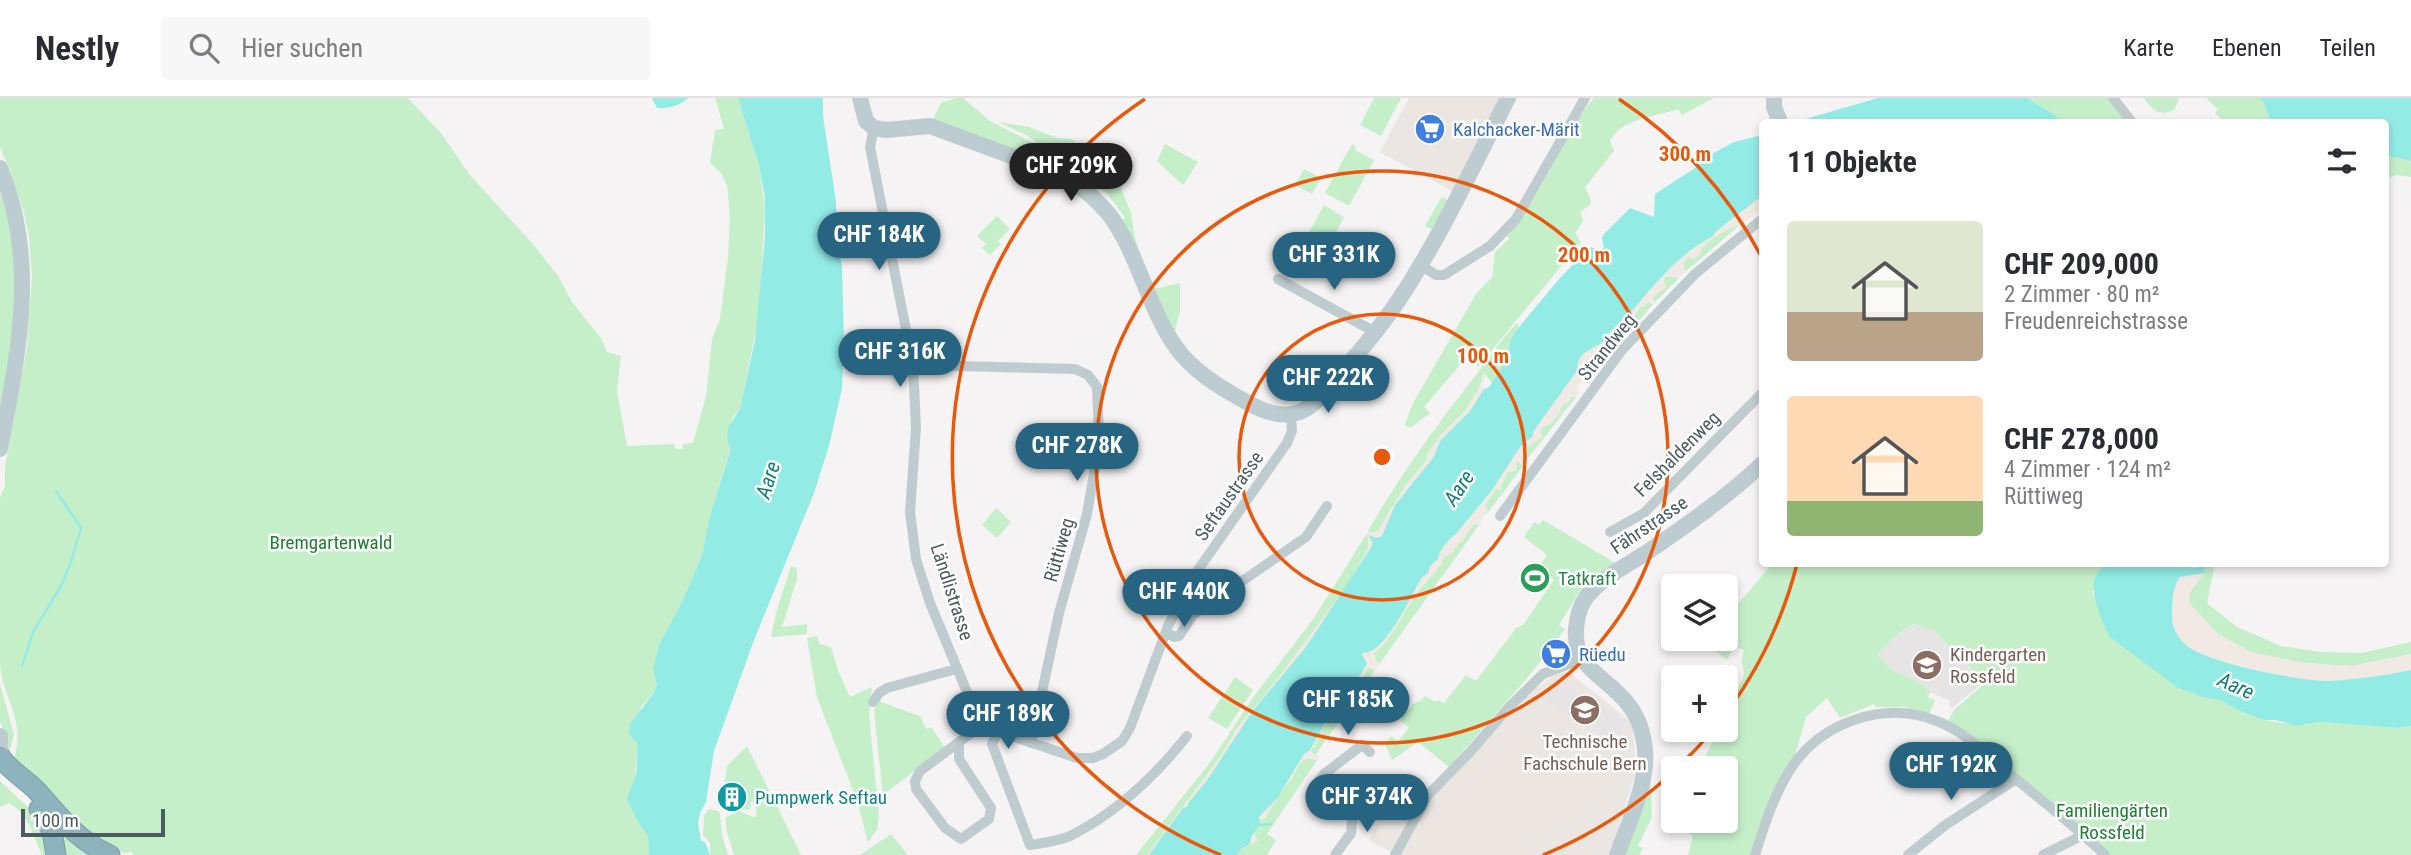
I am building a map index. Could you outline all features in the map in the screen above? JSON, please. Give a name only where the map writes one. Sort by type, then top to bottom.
[{"type":"highway","points":[[0,755],[7,765],[36,790],[67,826],[89,844],[110,855]]},
{"type":"highway","points":[[0,773],[20,787],[41,810],[52,831],[56,855]]},
{"type":"street","name":"Ländlistrasse","points":[[860,98],[864,117],[868,125],[874,128],[870,147],[914,365],[917,421],[910,512],[916,559],[930,603],[973,707],[986,722],[999,730]]},
{"type":"street","points":[[874,128],[886,130],[930,126],[1057,173],[1077,184],[1095,199],[1112,219],[1167,332],[1184,357],[1209,379],[1252,405],[1271,413],[1291,416],[1313,404],[1375,332],[1400,298],[1508,98]]},
{"type":"street","points":[[1419,264],[1436,275],[1444,275],[1490,246],[1504,233],[1524,207],[1585,98]]},
{"type":"street","points":[[2113,98],[2130,119]]},
{"type":"street","points":[[0,168],[13,206],[20,239],[23,299],[15,370],[0,449]]},
{"type":"street","name":"Strandweg","points":[[1500,516],[1622,350],[1695,274],[1759,221]]},
{"type":"street","points":[[1278,279],[1375,332]]},
{"type":"street","name":"Rüttiweg","points":[[914,365],[1075,369],[1088,375],[1097,387],[1099,436],[1087,514],[1059,613],[1031,743]]},
{"type":"street","name":"Felshaldenweg","points":[[1610,532],[1644,513],[1759,396]]},
{"type":"street","name":"Seftaustrasse","points":[[999,730],[1070,757],[1085,759],[1116,747],[1130,728],[1166,632],[1193,577],[1287,443],[1292,431],[1291,416]]},
{"type":"street","name":"Fährstrasse","points":[[1586,664],[1576,645],[1577,620],[1582,605],[1591,592],[1712,508],[1759,467]]},
{"type":"street","points":[[1166,632],[1174,637],[1179,636],[1193,615],[1306,537],[1327,506]]},
{"type":"street","points":[[1395,855],[1422,803],[1510,705],[1544,674],[1586,664],[1632,708],[1645,746],[1643,777],[1617,855]]},
{"type":"street","points":[[873,702],[879,693],[887,688],[956,669]]},
{"type":"street","points":[[1755,855],[1778,793],[1795,763],[1827,734],[1862,717],[1903,713],[1933,719],[1958,732],[2105,855]]},
{"type":"street","points":[[959,743],[959,759],[992,808],[989,819],[961,839],[945,828],[915,784],[920,771],[986,722]]},
{"type":"street","points":[[999,730],[992,744],[1030,845],[1070,836],[1113,808],[1152,778],[1187,736]]},
{"type":"street","points":[[0,736],[0,749]]},
{"type":"street","points":[[1312,791],[1324,774],[1362,745],[1370,752]]},
{"type":"street","points":[[1908,855],[1944,825],[2016,779]]},
{"type":"street","points":[[1335,855],[1351,833],[1354,797]]},
{"type":"street","points":[[2043,855],[2083,835]]},
{"type":"shaded area","points":[[1409,98],[1502,98],[1452,191],[1380,152]]},
{"type":"shaded area","name":"Kindergarten Rossfeld","points":[[1913,624],[1933,630],[1980,678],[1980,685],[1952,708],[1949,706],[1950,701],[1892,670],[1877,654]]},
{"type":"shaded area","points":[[1568,672],[1626,717],[1633,729],[1636,771],[1610,855],[1396,855],[1369,840],[1388,804],[1399,798],[1424,811],[1432,797],[1526,695],[1558,673]]},
{"type":"shaded area","name":"Technische Fachschule Bern","points":[[1555,677],[1627,721],[1615,742],[1542,698]]},
{"type":"green space","name":"Bremgartenwald","points":[[0,98],[408,98],[441,133],[469,174],[532,243],[558,276],[572,302],[601,338],[607,352],[621,356],[617,391],[627,446],[674,444],[676,449],[682,449],[683,444],[693,443],[706,397],[712,339],[720,319],[728,257],[730,216],[727,185],[721,173],[710,163],[715,130],[724,129],[715,98],[738,98],[759,165],[765,209],[759,315],[740,409],[733,417],[727,440],[731,448],[709,519],[702,556],[659,645],[653,669],[657,684],[653,694],[641,707],[635,777],[639,823],[648,836],[649,855],[134,855],[98,843],[13,761],[18,733],[0,663],[0,497],[5,486],[5,467],[27,347],[32,276],[24,213],[0,148]]},
{"type":"green space","points":[[963,98],[990,121],[1035,144],[1040,156],[1036,160],[933,119],[941,103]]},
{"type":"green space","points":[[1374,98],[1401,98],[1381,136],[1360,125]]},
{"type":"green space","points":[[1594,98],[1714,98],[1682,115],[1678,109],[1631,123],[1615,133],[1610,141],[1614,151],[1585,187],[1591,200],[1590,205],[1580,212],[1583,221],[1575,233],[1581,242],[1478,367],[1466,358],[1424,407],[1430,413],[1410,428],[1405,425],[1413,403],[1476,294],[1492,277],[1495,252],[1509,239],[1507,236],[1533,199],[1572,130]]},
{"type":"green space","points":[[2027,98],[2110,98],[2126,119],[2059,119]]},
{"type":"green space","points":[[2144,98],[2179,99],[2175,109],[2161,113]]},
{"type":"green space","points":[[2206,98],[2259,98],[2263,101],[2270,119],[2221,119],[2215,113],[2218,109]]},
{"type":"green space","points":[[999,122],[1029,127],[1057,138],[1072,139],[1108,171],[1119,183],[1131,213],[1135,238],[1146,270],[1120,222],[1125,218],[1109,196],[1072,167],[1048,155],[1044,162],[1042,161],[1043,153],[1035,141]]},
{"type":"green space","points":[[1165,144],[1198,162],[1183,185],[1157,161]]},
{"type":"green space","points":[[1352,144],[1356,147],[1355,150],[1374,160],[1349,206],[1325,193]]},
{"type":"green space","points":[[2389,156],[2411,161],[2411,177],[2397,175],[2389,178]]},
{"type":"green space","points":[[1304,169],[1321,178],[1312,194],[1295,185]]},
{"type":"green space","points":[[0,192],[12,245],[14,300],[0,409]]},
{"type":"green space","points":[[1443,197],[1449,201],[1433,230],[1425,226]]},
{"type":"green space","points":[[1324,205],[1344,217],[1320,262],[1299,251]]},
{"type":"green space","points":[[997,216],[1010,229],[998,241],[1001,244],[990,255],[982,248],[986,244],[977,236]]},
{"type":"green space","points":[[1741,224],[1685,272],[1685,259],[1723,231]]},
{"type":"green space","points":[[1665,276],[1679,278],[1654,303],[1653,297],[1662,291]]},
{"type":"green space","points":[[1180,283],[1180,311],[1174,335],[1153,289]]},
{"type":"green space","points":[[1648,302],[1653,304],[1603,363],[1603,353],[1620,337],[1641,306],[1645,307]]},
{"type":"green space","points":[[1517,323],[1519,326],[1514,333],[1507,360],[1492,383],[1484,373],[1479,388],[1465,411],[1440,436],[1378,531],[1368,531],[1431,434]]},
{"type":"green space","points":[[1573,395],[1576,397],[1525,462],[1524,450]]},
{"type":"green space","points":[[1517,461],[1523,466],[1486,515],[1488,509],[1484,506],[1500,487],[1508,472],[1517,470]]},
{"type":"green space","points":[[996,508],[1011,522],[997,538],[982,525]]},
{"type":"green space","points":[[1543,520],[1617,564],[1578,594],[1559,625],[1564,631],[1449,767],[1418,742],[1392,760],[1385,744],[1391,736],[1398,741],[1409,728],[1400,720],[1413,704],[1425,696],[1435,702],[1438,700],[1444,703],[1466,675],[1476,681],[1516,628],[1523,625],[1554,580],[1538,568],[1547,555],[1524,537],[1534,522],[1539,525]]},
{"type":"green space","points":[[1474,524],[1479,525],[1380,663],[1376,661],[1374,653],[1391,634],[1414,597],[1420,597],[1417,592]]},
{"type":"green space","points":[[1367,533],[1369,548],[1349,583],[1266,694],[1237,728],[1222,754],[1157,845],[1147,855],[1136,855],[1209,764],[1252,699],[1314,618]]},
{"type":"green space","points":[[791,566],[797,569],[797,579],[782,627],[807,624],[807,634],[771,637],[776,613]]},
{"type":"green space","name":"Familiengärten Rossfeld","points":[[1769,567],[2106,567],[2092,592],[2098,603],[2104,627],[2203,697],[2220,700],[2264,720],[2289,724],[2320,722],[2399,728],[2411,726],[2411,855],[2111,855],[1948,721],[1954,710],[1983,685],[1980,677],[1933,630],[1913,624],[1877,654],[1892,670],[1922,684],[1930,692],[1928,697],[1935,700],[1929,714],[1907,707],[1876,707],[1874,704],[1840,718],[1827,698],[1806,717],[1795,756],[1752,855],[1688,855],[1693,836],[1690,833],[1738,833],[1738,756],[1705,756],[1713,742],[1738,742],[1738,686],[1744,673],[1741,662],[1744,650],[1738,648],[1738,604]]},
{"type":"green space","points":[[2205,567],[2214,567],[2207,603],[2237,627],[2281,646],[2320,652],[2361,653],[2411,642],[2411,654],[2351,666],[2305,663],[2253,653],[2218,634],[2192,606],[2190,592]]},
{"type":"green space","points":[[817,636],[820,644],[831,647],[850,697],[872,687],[869,714],[879,817],[877,830],[868,842],[857,801],[817,697],[807,638]]},
{"type":"green space","points":[[1716,651],[1732,651],[1727,660]]},
{"type":"green space","points":[[1368,667],[1375,670],[1314,757],[1310,752],[1315,747],[1322,729],[1341,704],[1358,691]]},
{"type":"green space","points":[[1235,677],[1253,690],[1227,729],[1208,718]]},
{"type":"green space","points":[[0,684],[14,735],[8,756],[5,733],[0,722]]},
{"type":"green space","points":[[878,701],[920,716],[926,729],[931,727],[945,748],[883,795],[874,712]]},
{"type":"green space","points":[[747,746],[801,855],[734,855],[726,829],[726,817],[739,811],[756,816],[757,802],[751,802],[750,810],[737,809],[737,787],[724,787],[727,766]]},
{"type":"green space","points":[[1307,758],[1317,760],[1267,834],[1276,840],[1267,855],[1237,855],[1242,848],[1258,841],[1254,835],[1259,821],[1266,817],[1273,801],[1291,780],[1300,762]]},
{"type":"green space","points":[[1650,764],[1652,817],[1638,846],[1643,848],[1639,855],[1621,855]]},
{"type":"green space","points":[[0,781],[34,813],[44,832],[47,855],[42,855],[21,813],[9,803],[0,807]]},
{"type":"green space","points":[[709,809],[720,814],[728,855],[710,855],[710,843],[703,835],[704,815]]},
{"type":"green space","points":[[53,819],[95,855],[62,855]]},
{"type":"green space","points":[[891,834],[908,855],[860,855]]},
{"type":"sand","points":[[1759,193],[1759,211],[1712,239],[1699,256],[1692,259],[1689,257],[1683,264],[1685,272],[1679,278],[1665,276],[1665,288],[1653,297],[1653,304],[1648,302],[1645,307],[1640,306],[1620,337],[1603,353],[1603,363],[1600,366],[1589,363],[1582,372],[1598,369],[1585,377],[1578,386],[1579,393],[1576,397],[1571,397],[1568,403],[1559,409],[1561,412],[1550,424],[1541,428],[1542,437],[1524,450],[1523,459],[1527,463],[1524,467],[1520,462],[1516,462],[1517,469],[1508,472],[1500,485],[1502,489],[1500,491],[1497,488],[1484,506],[1488,509],[1479,525],[1474,524],[1461,543],[1458,542],[1458,547],[1453,548],[1454,552],[1443,557],[1442,565],[1422,585],[1417,592],[1419,599],[1414,597],[1391,635],[1374,653],[1373,658],[1380,663],[1375,670],[1368,667],[1361,682],[1363,684],[1352,699],[1346,700],[1335,715],[1332,715],[1310,752],[1314,753],[1314,757],[1318,754],[1320,756],[1317,760],[1307,758],[1297,766],[1293,778],[1283,788],[1269,812],[1259,821],[1260,825],[1254,835],[1258,841],[1242,848],[1255,816],[1361,654],[1399,616],[1415,586],[1591,331]]},
{"type":"sand","points":[[1483,376],[1482,386],[1486,390],[1372,559],[1157,855],[1147,855],[1222,754],[1237,728],[1266,694],[1349,583],[1368,548],[1368,531],[1378,531],[1440,436],[1465,411]]},
{"type":"sand","points":[[2177,567],[2205,567],[2190,592],[2192,606],[2218,634],[2253,653],[2305,663],[2351,666],[2411,654],[2411,685],[2359,694],[2207,658],[2187,647],[2176,632],[2168,573]]},
{"type":"water","points":[[652,98],[688,98],[677,105],[657,108]]},
{"type":"water","name":"Aare","points":[[738,98],[823,98],[842,267],[842,388],[829,446],[814,493],[754,640],[714,751],[706,802],[698,823],[701,841],[705,842],[710,855],[649,855],[648,836],[627,800],[637,765],[637,743],[629,734],[630,724],[657,685],[653,669],[659,645],[702,556],[709,519],[731,449],[727,440],[729,426],[740,409],[755,340],[765,237],[765,198],[759,165]]},
{"type":"water","points":[[1878,98],[2027,98],[2059,119],[1805,119]]},
{"type":"water","points":[[2259,98],[2411,98],[2411,161],[2389,156],[2389,119],[2270,119],[2263,101]]},
{"type":"water","name":"Aare","points":[[1759,136],[1759,198],[1676,262],[1603,342],[1579,359],[1578,369],[1533,432],[1533,436],[1520,447],[1492,490],[1445,545],[1428,573],[1422,577],[1388,635],[1371,651],[1363,652],[1367,663],[1364,669],[1343,694],[1338,707],[1330,714],[1310,750],[1304,754],[1278,797],[1259,817],[1260,825],[1251,837],[1250,844],[1242,848],[1237,855],[1149,855],[1208,779],[1252,712],[1306,647],[1372,546],[1368,535],[1377,538],[1382,536],[1395,505],[1433,458],[1441,440],[1470,411],[1484,389],[1489,387],[1507,360],[1514,333],[1590,247],[1598,250],[1604,248],[1604,234],[1630,208],[1654,217],[1655,194],[1695,168],[1702,159],[1734,142]]},
{"type":"water","name":"Aare","points":[[2103,567],[2205,567],[2204,573],[2180,577],[2173,593],[2172,622],[2182,642],[2197,652],[2233,665],[2318,680],[2361,678],[2411,670],[2411,726],[2399,728],[2320,722],[2297,726],[2276,720],[2264,720],[2220,700],[2177,687],[2110,637],[2095,599],[2095,578]]},
{"type":"waterway","points":[[22,666],[33,632],[61,586],[81,528],[56,491]]},
{"type":"waterway","points":[[1258,825],[1272,824]]},
{"type":"place","name":"Kalchacker-Märit","points":[[1430,129]]},
{"type":"place","name":"Tatkraft","points":[[1535,578]]},
{"type":"place","name":"Rüedu","points":[[1556,654]]},
{"type":"place","name":"Kindergarten Rossfeld","points":[[1927,665]]},
{"type":"place","name":"Technische Fachschule Bern","points":[[1585,710]]},
{"type":"place","name":"Pumpwerk Seftau","points":[[732,797]]}]
